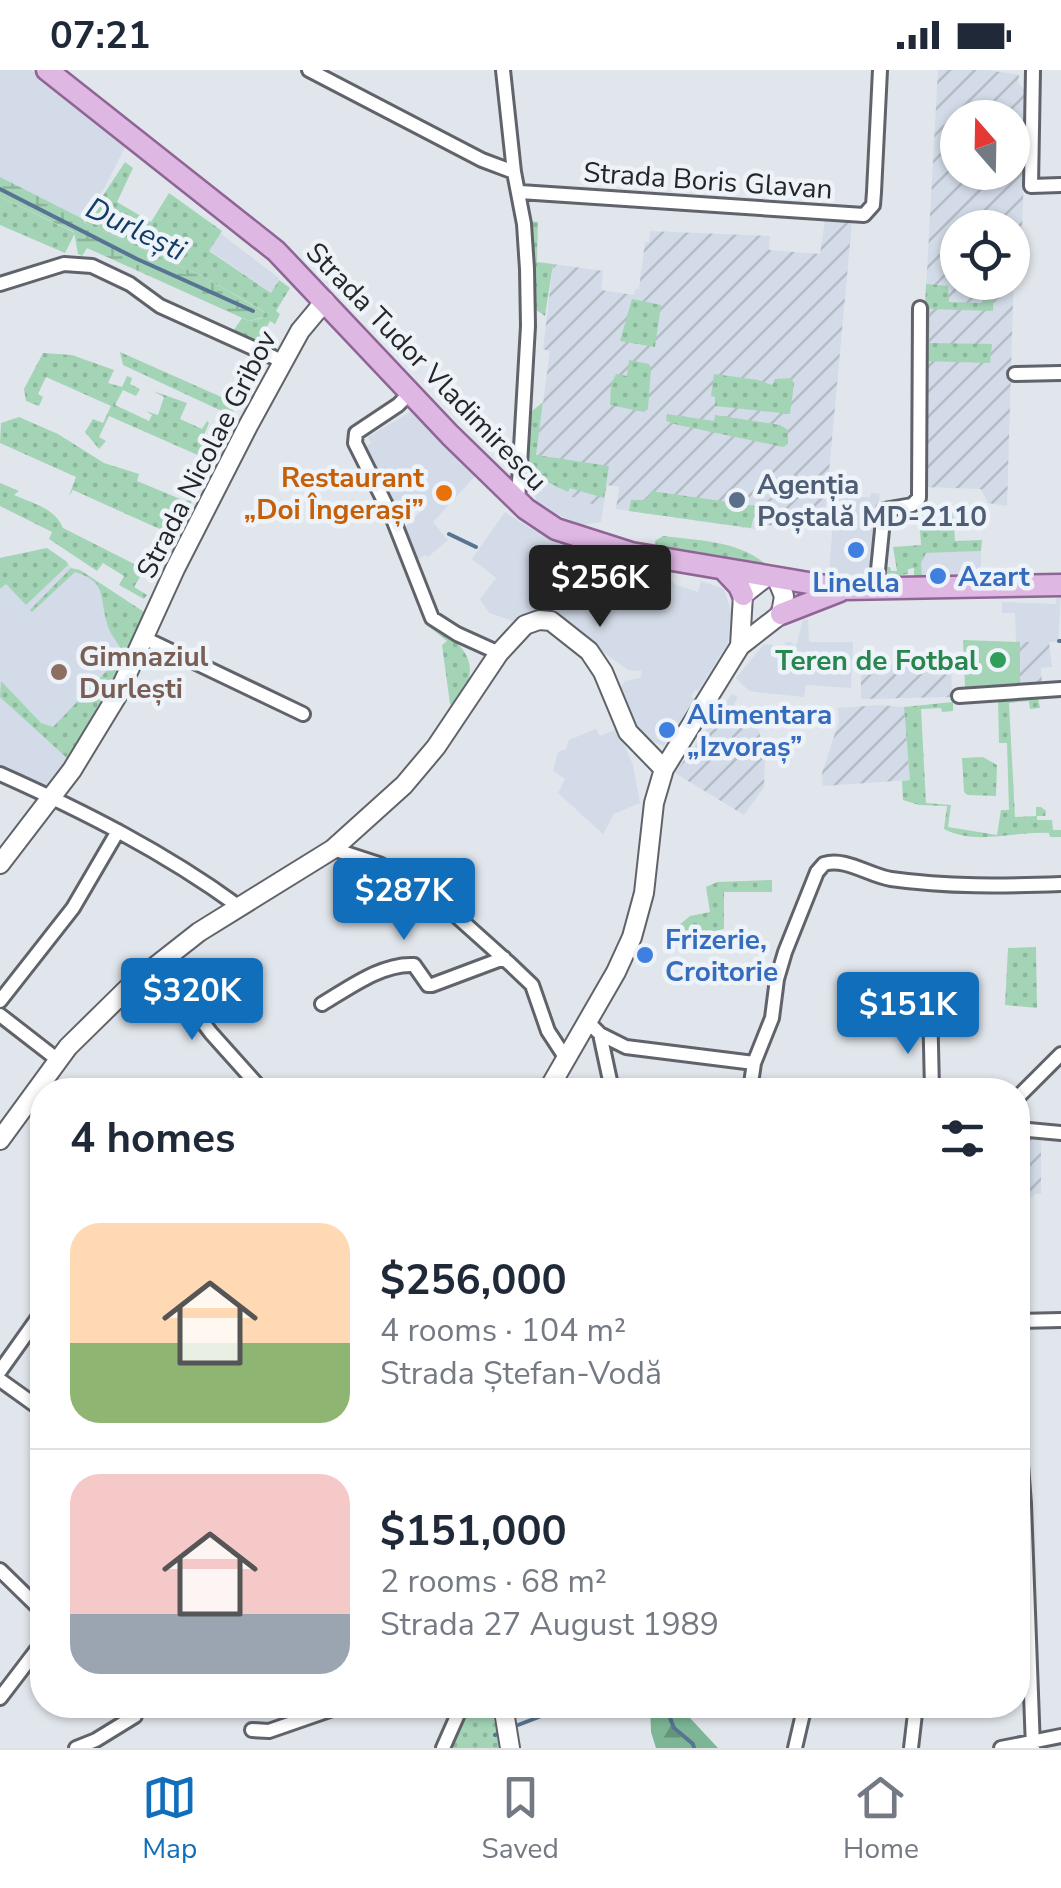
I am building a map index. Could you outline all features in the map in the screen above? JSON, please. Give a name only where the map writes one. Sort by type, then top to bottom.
[{"type":"main road","name":"Strada Tudor Vladimirescu","points":[[47,70],[276,251],[409,394],[518,501],[556,528],[592,543],[844,589],[1061,585]]},
{"type":"main road","points":[[724,570],[740,586],[742,595]]},
{"type":"main road","points":[[781,614],[844,589]]},
{"type":"street","points":[[309,70],[482,160],[514,172]]},
{"type":"street","points":[[503,70],[514,172],[520,192],[528,326],[518,501]]},
{"type":"street","name":"Strada Boris Glavan","points":[[520,192],[864,214],[871,209],[874,192],[880,70]]},
{"type":"street","points":[[1033,70],[1032,186],[1061,186]]},
{"type":"street","points":[[0,284],[64,264],[92,266],[130,284],[160,306],[284,362]]},
{"type":"street","name":"Strada Nicolae Gribov","points":[[0,864],[51,797],[117,696],[175,569],[284,362],[312,313],[325,301]]},
{"type":"street","points":[[876,590],[884,510],[912,505],[919,498],[920,308]]},
{"type":"street","points":[[1015,374],[1061,373]]},
{"type":"street","points":[[409,394],[392,410],[356,432],[355,442],[394,519],[432,618],[500,653]]},
{"type":"street","points":[[554,1078],[565,1056],[594,1027],[638,920],[654,803],[664,769],[740,646],[781,614],[784,596],[772,578],[742,595],[740,646]]},
{"type":"street","points":[[45,1078],[96,1017],[158,963],[238,906],[333,849],[404,785],[500,653],[532,621],[559,626],[598,663],[628,732],[664,769]]},
{"type":"street","points":[[144,638],[303,714]]},
{"type":"street","points":[[959,696],[1061,689]]},
{"type":"street","points":[[0,774],[118,831],[238,906]]},
{"type":"street","points":[[0,1001],[72,908],[118,831]]},
{"type":"street","points":[[333,849],[379,864],[424,887],[504,958],[532,985],[548,1030],[565,1056]]},
{"type":"street","points":[[752,1078],[772,1018],[785,952],[817,872],[824,864],[836,862],[876,877],[922,883],[1061,884]]},
{"type":"street","points":[[322,1004],[374,974],[400,965],[414,965],[432,985],[504,958]]},
{"type":"street","points":[[158,963],[251,1078]]},
{"type":"street","points":[[910,997],[930,1001],[932,1078]]},
{"type":"street","points":[[0,1015],[58,1060]]},
{"type":"street","points":[[594,1027],[626,1047],[754,1064]]},
{"type":"street","points":[[594,1027],[609,1078]]},
{"type":"street","points":[[1030,1085],[1061,1054]]},
{"type":"street","points":[[0,1140],[30,1099]]},
{"type":"street","points":[[1030,1130],[1061,1132]]},
{"type":"street","points":[[1030,1321],[1061,1320]]},
{"type":"street","points":[[30,1331],[0,1379],[30,1401]]},
{"type":"street","points":[[0,1570],[30,1599]]},
{"type":"street","points":[[0,1698],[30,1659]]},
{"type":"street","points":[[1030,1665],[1033,1746]]},
{"type":"street","points":[[76,1748],[132,1718]]},
{"type":"street","points":[[252,1730],[269,1731],[306,1718]]},
{"type":"street","points":[[443,1748],[456,1718]]},
{"type":"street","points":[[505,1718],[510,1748]]},
{"type":"street","points":[[795,1748],[802,1718]]},
{"type":"street","points":[[911,1748],[914,1718]]},
{"type":"street","points":[[1000,1748],[1033,1746],[1061,1736]]},
{"type":"shaded area","points":[[0,70],[31,70],[126,145],[83,219],[0,177]]},
{"type":"shaded area","points":[[938,70],[988,70],[1019,75],[1018,82],[1027,93],[1027,100],[940,100],[940,190],[1023,190],[1023,210],[940,210],[940,300],[1013,300],[1007,506],[988,503],[981,489],[924,487],[925,308]]},
{"type":"shaded area","points":[[825,220],[852,222],[824,526],[788,522],[788,515],[781,514],[778,527],[763,524],[761,530],[616,509],[619,487],[607,485],[603,508],[567,495],[543,480],[540,486],[536,455],[550,351],[543,349],[553,264],[603,271],[601,290],[634,295],[635,289],[639,289],[650,231],[770,236],[769,250],[820,254]]},
{"type":"shaded area","points":[[220,233],[279,278],[272,293],[209,250]]},
{"type":"shaded area","points":[[412,411],[477,474],[433,522],[448,540],[428,557],[418,559],[405,527],[422,510],[408,496],[396,506],[364,448],[371,443],[368,437]]},
{"type":"shaded area","points":[[542,480],[603,508],[601,522],[582,525],[538,506],[531,483],[539,486]]},
{"type":"shaded area","points":[[871,493],[880,494],[870,577],[829,573],[835,497],[870,497]]},
{"type":"shaded area","points":[[505,512],[609,566],[669,578],[676,585],[698,592],[701,581],[724,589],[732,614],[728,643],[698,691],[695,690],[691,697],[694,699],[664,746],[635,727],[618,692],[625,681],[640,678],[642,671],[628,670],[546,611],[516,622],[489,613],[480,599],[496,578],[472,559]]},
{"type":"shaded area","name":"Gimnaziul Durlești","points":[[47,548],[73,570],[80,570],[144,612],[128,651],[120,656],[113,685],[49,786],[41,786],[0,767],[0,558]]},
{"type":"shaded area","points":[[981,551],[981,573],[975,577],[922,577],[925,553]]},
{"type":"shaded area","points":[[1061,594],[1058,642],[1016,642],[1015,613],[1002,613],[1002,602],[1056,604],[1057,595]]},
{"type":"shaded area","points":[[808,619],[809,642],[853,642],[851,688],[806,685],[804,697],[749,691],[736,678],[764,644],[784,646],[791,642],[796,646],[803,620]]},
{"type":"shaded area","points":[[1020,642],[1049,642],[1052,667],[1041,668],[1042,684],[1020,685]]},
{"type":"shaded area","points":[[951,656],[952,697],[861,699],[861,664],[939,665],[940,657]]},
{"type":"shaded area","points":[[732,694],[738,697],[734,704],[758,727],[765,756],[764,787],[744,815],[675,773]]},
{"type":"shaded area","points":[[904,707],[910,780],[823,786],[822,773],[839,721],[838,708]]},
{"type":"shaded area","points":[[596,729],[600,736],[617,729],[633,765],[640,803],[614,814],[603,834],[558,793],[565,779],[553,771],[558,752],[566,749],[569,740]]},
{"type":"shaded area","points":[[1030,1135],[1041,1136],[1041,1194],[1033,1197]]},
{"type":"green space","points":[[125,162],[133,168],[117,202],[151,222],[169,193],[222,231],[209,251],[271,293],[279,280],[290,288],[276,311],[280,314],[275,324],[270,321],[264,332],[271,336],[265,346],[232,333],[242,318],[262,318],[265,312],[202,276],[85,223]]},
{"type":"green space","points":[[0,177],[85,223],[202,276],[266,313],[249,321],[87,248],[82,256],[78,254],[74,232],[0,197]]},
{"type":"green space","points":[[0,197],[75,233],[65,253],[0,225]]},
{"type":"green space","points":[[528,221],[538,222],[537,262],[553,264],[545,316],[532,307]]},
{"type":"green space","points":[[926,284],[940,285],[940,300],[993,300],[993,311],[930,309],[929,343],[992,344],[990,363],[923,361]]},
{"type":"green space","points":[[632,299],[661,305],[655,347],[620,341]]},
{"type":"green space","points":[[120,352],[237,404],[232,413],[226,413],[123,365]]},
{"type":"green space","points":[[43,353],[72,355],[114,370],[108,383],[122,387],[127,376],[132,378],[130,384],[140,389],[136,396],[123,390],[115,405],[149,421],[152,415],[146,411],[158,415],[164,397],[153,391],[187,403],[180,419],[202,429],[207,421],[200,444],[217,451],[200,486],[188,481],[189,478],[200,482],[209,460],[109,416],[99,437],[106,441],[99,449],[85,432],[93,419],[103,423],[111,406],[46,377],[38,394],[43,397],[39,406],[26,401],[24,389]]},
{"type":"green space","points":[[629,360],[649,364],[651,368],[648,409],[644,412],[610,405],[611,384],[616,374],[627,376]]},
{"type":"green space","points":[[714,374],[772,385],[775,379],[791,378],[794,383],[790,414],[715,406],[715,397],[711,396]]},
{"type":"green space","points":[[543,402],[536,455],[609,466],[604,498],[570,488],[568,492],[543,480],[540,486],[531,483],[527,450],[532,411]]},
{"type":"green space","points":[[667,414],[714,421],[715,415],[780,425],[788,430],[788,444],[783,447],[678,425],[666,421]]},
{"type":"green space","points":[[19,417],[58,434],[104,463],[139,474],[137,481],[185,501],[193,499],[166,561],[155,555],[157,549],[166,552],[173,535],[73,490],[69,496],[76,477],[0,443],[1,423]]},
{"type":"green space","points":[[0,483],[19,491],[14,495],[49,511],[63,528],[158,576],[143,572],[134,587],[147,595],[144,599],[119,585],[124,576],[103,563],[97,571],[49,539],[52,532],[0,506]]},
{"type":"green space","points":[[651,491],[756,506],[751,528],[629,511],[631,500],[648,500]]},
{"type":"green space","points":[[950,511],[955,541],[982,540],[981,551],[926,553],[921,563],[922,577],[914,575],[914,568],[908,569],[908,574],[885,577],[886,567],[897,571],[893,547],[921,545],[919,515],[923,515],[924,528],[950,526]]},
{"type":"green space","points":[[663,536],[732,546],[768,566],[656,547],[655,541]]},
{"type":"green space","points":[[47,548],[68,565],[26,605],[6,584],[0,589],[0,558]]},
{"type":"green space","points":[[71,568],[80,570],[144,612],[128,651],[123,652],[112,634],[98,586],[86,576],[75,572],[30,610]]},
{"type":"green space","points":[[426,620],[452,639],[467,657],[469,678],[455,708],[450,704],[442,645],[447,641],[424,623]]},
{"type":"green space","points":[[963,640],[1020,642],[1020,685],[965,687]]},
{"type":"green space","points":[[120,657],[125,659],[68,759],[0,697],[1,681],[41,723],[53,727]]},
{"type":"green space","points":[[1037,692],[1040,708],[1030,709],[1029,701],[1009,703],[1015,817],[1036,816],[1036,807],[1041,807],[1045,816],[1037,816],[1037,820],[1052,820],[1053,830],[1061,830],[1061,837],[1036,833],[969,837],[944,829],[947,806],[903,800],[902,781],[910,780],[904,707],[953,702],[953,711],[921,709],[926,803],[951,805],[948,827],[997,835],[1001,810],[1009,810],[1007,743],[999,743],[998,698]]},
{"type":"green space","points":[[983,757],[997,765],[996,796],[964,792],[962,758]]},
{"type":"green space","points":[[772,880],[772,892],[724,892],[724,929],[689,937],[665,937],[690,916],[710,912],[706,887],[717,882]]},
{"type":"green space","points":[[1036,947],[1037,1008],[1005,1005],[1008,948]]},
{"type":"green space","points":[[462,1718],[493,1718],[501,1748],[447,1748]]},
{"type":"green space","points":[[650,1718],[690,1718],[718,1748],[656,1748]]},
{"type":"waterway","name":"Durlești","points":[[0,189],[137,259],[253,311]]},
{"type":"waterway","name":"Durlești","points":[[449,534],[476,547]]},
{"type":"waterway","points":[[518,1725],[536,1718]]},
{"type":"waterway","points":[[670,1718],[674,1728],[694,1748]]},
{"type":"place","name":"Restaurant „Doi Îngerași”","points":[[444,493]]},
{"type":"place","name":"Agenția Poștală MD-2110","points":[[737,500]]},
{"type":"place","name":"Linella","points":[[856,550]]},
{"type":"place","name":"Azart","points":[[938,576]]},
{"type":"place","name":"Teren de Fotbal","points":[[998,660]]},
{"type":"place","name":"Gimnaziul Durlești","points":[[59,672]]},
{"type":"place","name":"Alimentara „Izvoraș”","points":[[667,730]]},
{"type":"place","name":"Frizerie, Croitorie","points":[[645,955]]}]
